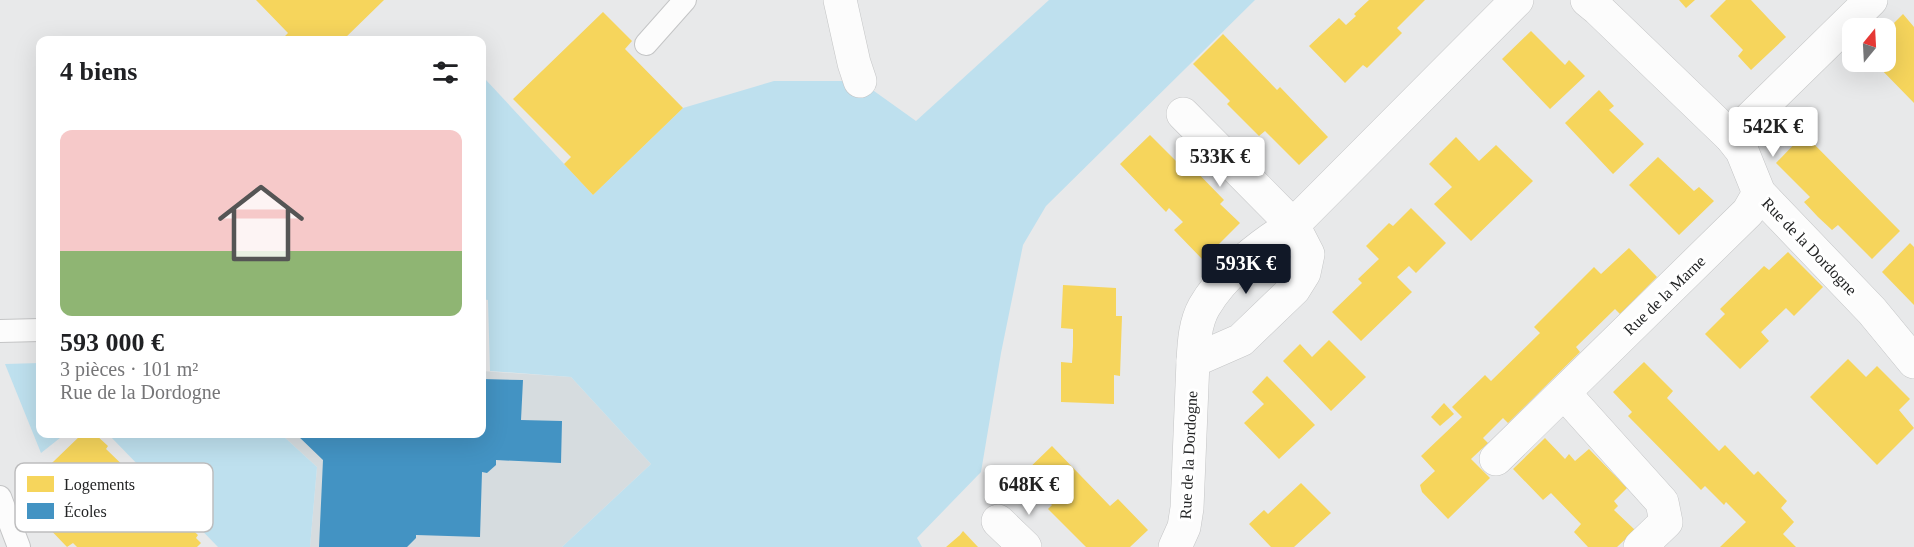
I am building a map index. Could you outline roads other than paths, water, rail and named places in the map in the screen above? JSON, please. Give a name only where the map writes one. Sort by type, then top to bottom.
[{"type":"street","points":[[840,0],[860,81]]},
{"type":"street","name":"Rue de la Dordogne","points":[[1175,547],[1184,527],[1187,508],[1192,361],[1196,330],[1203,308],[1221,283],[1267,241],[1293,225],[1517,0]]},
{"type":"street","name":"Rue de la Dordogne","points":[[1587,0],[1731,137],[1742,151],[1760,193],[1872,311],[1914,362]]},
{"type":"street","points":[[1731,137],[1871,0]]},
{"type":"street","points":[[1183,114],[1293,225],[1308,254],[1304,273],[1294,289],[1241,340],[1192,361]]},
{"type":"street","name":"Rue de la Marne","points":[[1496,459],[1748,212],[1760,193]]},
{"type":"street","points":[[1564,393],[1662,502],[1666,522],[1640,547]]},
{"type":"street","points":[[998,521],[1025,547]]},
{"type":"lane","points":[[646,44],[685,0]]},
{"type":"lane","points":[[0,331],[36,330]]},
{"type":"lane","points":[[0,497],[19,547]]}]
